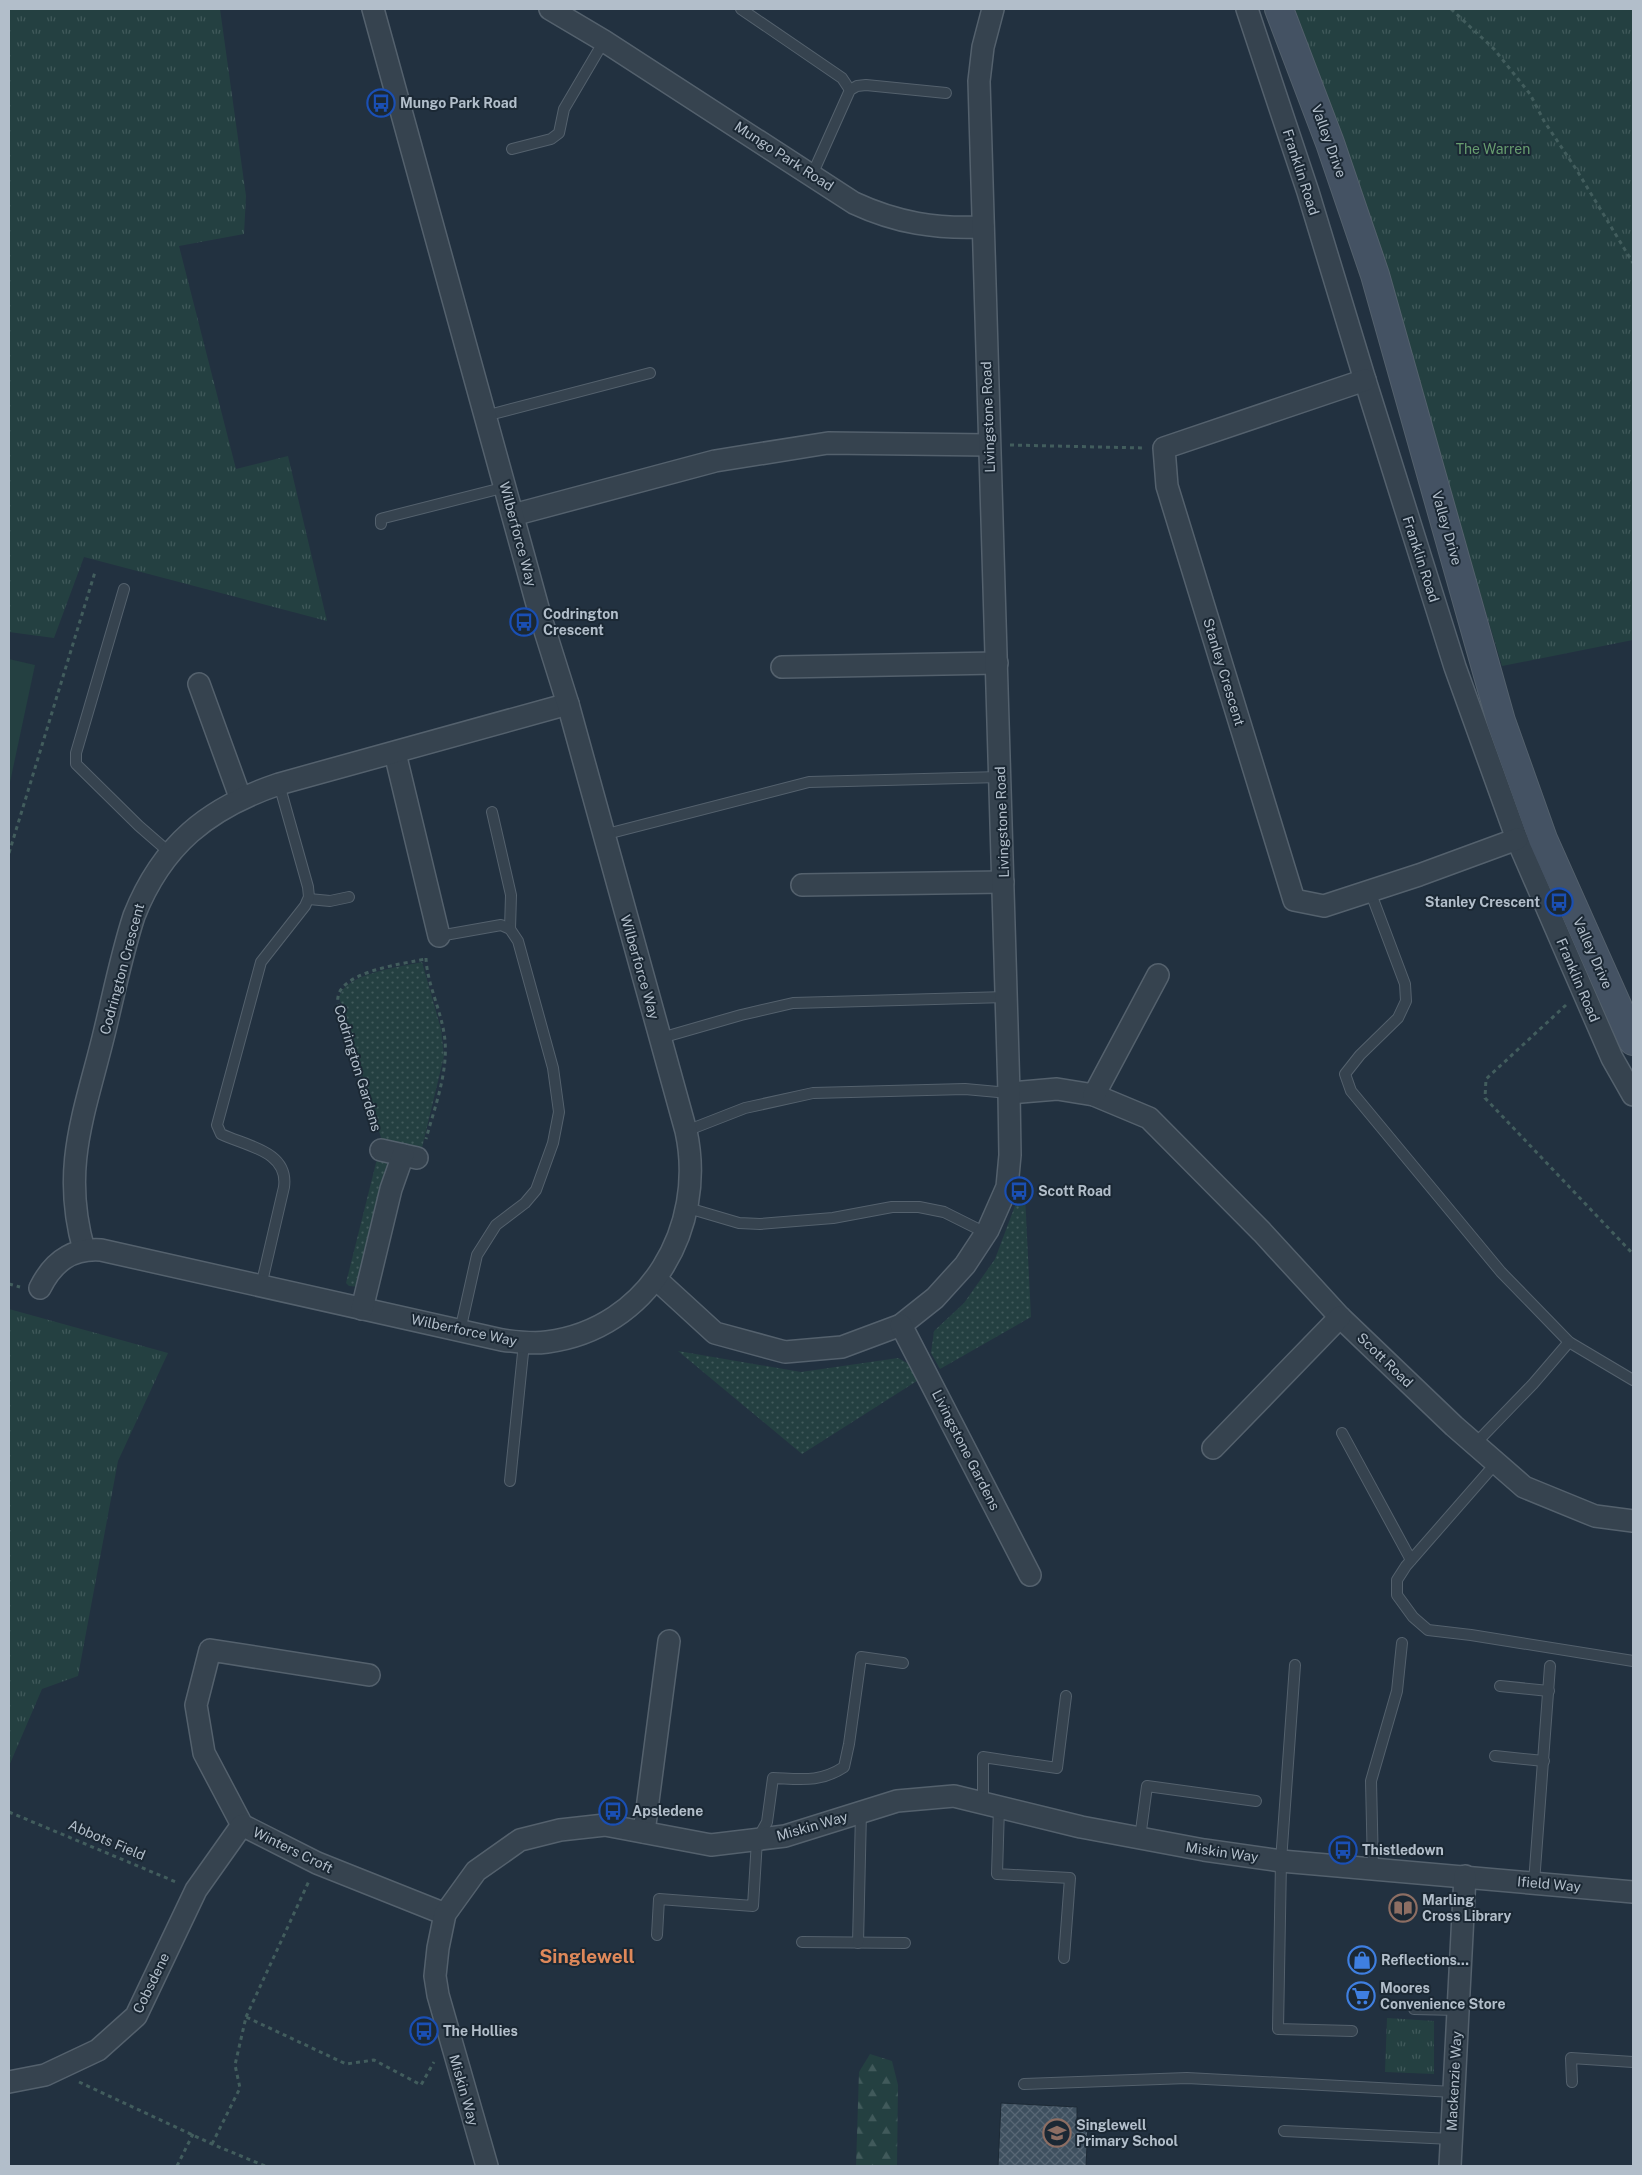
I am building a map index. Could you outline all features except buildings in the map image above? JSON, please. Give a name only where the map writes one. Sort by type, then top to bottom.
[{"type":"street","name":"Mungo Park Road","points":[[550,9],[604,41],[854,203],[878,214],[902,221],[949,228],[983,227]]},
{"type":"street","name":"Livingstone Road","points":[[656,1279],[715,1333],[785,1352],[842,1347],[901,1325],[935,1298],[965,1265],[986,1233],[1007,1187],[1010,1155],[1009,1092],[979,82],[983,47],[993,9]]},
{"type":"street","name":"Franklin Road","points":[[1247,9],[1308,192],[1365,380],[1456,666],[1517,839],[1612,1058],[1633,1095]]},
{"type":"street","name":"Valley Drive","points":[[1279,9],[1330,143],[1375,275],[1501,721],[1544,839],[1633,1041]]},
{"type":"street","name":"Wilberforce Way","points":[[40,1288],[56,1263],[69,1254],[84,1250],[107,1251],[460,1331],[524,1343],[560,1340],[595,1328],[625,1309],[656,1279],[679,1239],[688,1208],[691,1170],[686,1131],[568,704],[540,615],[506,486],[485,416],[379,10]]},
{"type":"street","points":[[1164,448],[1365,380]]},
{"type":"street","points":[[513,514],[715,461],[828,443],[989,445]]},
{"type":"street","name":"Stanley Crescent","points":[[1164,448],[1167,486],[1294,900],[1324,906],[1517,839]]},
{"type":"street","points":[[782,666],[997,663]]},
{"type":"street","points":[[199,684],[240,797]]},
{"type":"street","name":"Codrington Crescent","points":[[84,1250],[76,1222],[73,1188],[79,1132],[132,922],[147,888],[170,853],[194,829],[240,797],[279,784],[568,704]]},
{"type":"street","points":[[395,753],[439,936]]},
{"type":"street","points":[[802,885],[1003,882]]},
{"type":"street","points":[[1094,1095],[1158,975]]},
{"type":"street","name":"Scott Road","points":[[1009,1092],[1057,1089],[1094,1095],[1149,1118],[1262,1232],[1340,1317],[1475,1444],[1524,1487],[1595,1516],[1633,1521]]},
{"type":"street","name":"Codrington Gardens","points":[[380,1144],[415,1152]]},
{"type":"street","points":[[362,1309],[391,1189],[415,1152]]},
{"type":"street","points":[[1213,1448],[1340,1317]]},
{"type":"street","name":"Livingstone Gardens","points":[[901,1325],[1030,1575]]},
{"type":"street","points":[[644,1832],[668,1641]]},
{"type":"street","name":"Winters Croft","points":[[369,1675],[210,1650],[196,1705],[204,1753],[242,1826],[317,1863],[445,1914]]},
{"type":"street","name":"Miskin Way","points":[[487,2166],[453,2053],[435,1976],[445,1914],[476,1871],[520,1840],[560,1830],[605,1825],[711,1845],[785,1836],[897,1801],[954,1796],[1140,1838],[1204,1850],[1281,1860],[1466,1876]]},
{"type":"street","name":"Cobsdene","points":[[9,2082],[45,2075],[98,2050],[136,2016],[196,1890],[242,1826]]},
{"type":"street","name":"Ifield Way","points":[[1466,1876],[1633,1892]]},
{"type":"street","name":"Mackenzie Way","points":[[1450,2166],[1466,1876]]},
{"type":"lane","points":[[741,9],[842,78],[850,90]]},
{"type":"lane","points":[[512,150],[551,139],[559,133],[564,109],[604,41]]},
{"type":"lane","points":[[812,175],[850,90],[857,86],[866,85],[946,93]]},
{"type":"lane","points":[[485,416],[650,373]]},
{"type":"lane","points":[[381,524],[381,519],[384,518],[506,486]]},
{"type":"lane","points":[[124,589],[81,736],[76,764],[139,826],[170,853]]},
{"type":"lane","points":[[603,835],[809,782],[1000,777]]},
{"type":"lane","points":[[261,1286],[285,1185],[284,1174],[280,1165],[273,1157],[223,1135],[217,1125],[261,962],[309,899],[309,890],[279,784]]},
{"type":"lane","points":[[492,812],[511,895],[510,929]]},
{"type":"lane","points":[[1370,891],[1404,984],[1406,1002],[1398,1018],[1360,1055],[1345,1074],[1351,1091],[1501,1272],[1569,1342],[1633,1380]]},
{"type":"lane","points":[[309,899],[330,901],[349,897]]},
{"type":"lane","points":[[439,936],[501,925],[510,929],[518,941],[534,998],[553,1068],[560,1108],[553,1142],[536,1190],[525,1203],[496,1225],[477,1255],[460,1331]]},
{"type":"lane","points":[[660,1038],[741,1015],[793,1003],[1006,996]]},
{"type":"lane","points":[[686,1131],[745,1108],[813,1093],[965,1089],[1009,1092]]},
{"type":"lane","points":[[688,1208],[739,1223],[760,1224],[833,1218],[892,1207],[919,1207],[944,1212],[986,1233]]},
{"type":"lane","points":[[1475,1444],[1533,1384],[1569,1342]]},
{"type":"lane","points":[[510,1481],[524,1343]]},
{"type":"lane","points":[[1342,1433],[1411,1560]]},
{"type":"lane","points":[[1496,1463],[1411,1560],[1397,1580],[1397,1596],[1413,1617],[1428,1630],[1633,1661]]},
{"type":"lane","points":[[1373,1868],[1371,1781],[1397,1691],[1402,1643]]},
{"type":"lane","points":[[657,1935],[660,1899],[753,1906],[757,1840],[767,1822],[773,1778],[814,1779],[831,1776],[844,1767],[861,1657],[903,1663]]},
{"type":"lane","points":[[1296,1665],[1281,1860],[1278,2028],[1352,2031]]},
{"type":"lane","points":[[1534,1883],[1550,1666]]},
{"type":"lane","points":[[1500,1686],[1549,1691]]},
{"type":"lane","points":[[1064,1958],[1070,1878],[997,1874],[991,1805],[982,1757],[1057,1768],[1066,1696]]},
{"type":"lane","points":[[1495,1756],[1544,1761]]},
{"type":"lane","points":[[1140,1838],[1146,1786],[1256,1801]]},
{"type":"lane","points":[[858,1943],[861,1812]]},
{"type":"lane","points":[[802,1942],[905,1943]]},
{"type":"lane","points":[[1414,2009],[1458,2010]]},
{"type":"lane","points":[[1572,2082],[1571,2058],[1633,2062]]},
{"type":"lane","points":[[1024,2084],[1187,2078],[1454,2092]]},
{"type":"lane","points":[[1284,2131],[1452,2139]]},
{"type":"path","points":[[1451,9],[1494,49],[1530,94],[1544,122],[1576,169],[1633,263]]},
{"type":"path","points":[[989,445],[1164,448]]},
{"type":"path","points":[[9,853],[96,572]]},
{"type":"path","points":[[415,1152],[444,1070],[444,1030],[425,959],[439,936]]},
{"type":"path","name":"Codrington Gardens","points":[[380,1144],[338,1003],[338,993],[344,984],[361,975],[425,959]]},
{"type":"path","points":[[1582,990],[1486,1079],[1485,1098],[1633,1254]]},
{"type":"path","name":"Abbots Field","points":[[9,1812],[196,1890]]},
{"type":"path","points":[[212,2144],[240,2088],[235,2065],[246,2017],[317,1863]]},
{"type":"path","points":[[246,2017],[346,2064],[374,2060],[421,2085],[435,2060],[453,2053]]},
{"type":"path","points":[[105,2094],[212,2144],[265,2166]]},
{"type":"path","points":[[177,2166],[192,2134]]},
{"type":"green space","points":[[9,9],[220,9],[246,196],[244,234],[179,246],[236,469],[288,456],[327,621],[84,557],[54,638],[9,632]]},
{"type":"green space","name":"The Warren","points":[[1295,9],[1633,9],[1633,640],[1502,666],[1352,166]]},
{"type":"green space","points":[[9,659],[35,665],[9,787]]},
{"type":"green space","points":[[422,962],[441,1029],[444,1056],[421,1152],[382,1141],[339,997],[352,982],[363,977],[375,972]]},
{"type":"green space","points":[[378,1155],[390,1166],[360,1287],[349,1286],[346,1283]]},
{"type":"green space","points":[[1019,1195],[1025,1195],[1031,1317],[940,1369],[931,1353],[934,1331],[964,1303],[995,1259]]},
{"type":"green space","points":[[9,1309],[168,1353],[118,1461],[78,1676],[42,1689],[9,1766]]},
{"type":"green space","points":[[678,1351],[801,1372],[898,1358],[911,1365],[920,1379],[802,1454]]},
{"type":"green space","points":[[1387,2018],[1434,2021],[1434,2074],[1385,2072]]},
{"type":"green space","points":[[870,2054],[892,2061],[898,2085],[897,2166],[856,2166],[859,2072]]},
{"type":"place","name":"Mungo Park Road","points":[[381,103]]},
{"type":"place","name":"Codrington Crescent","points":[[524,622]]},
{"type":"place","name":"Stanley Crescent","points":[[1559,902]]},
{"type":"place","name":"Scott Road","points":[[1019,1191]]},
{"type":"place","name":"Apsledene","points":[[613,1811]]},
{"type":"place","name":"Thistledown","points":[[1343,1850]]},
{"type":"place","name":"Marling Cross Library","points":[[1403,1908]]},
{"type":"place","name":"Reflections...","points":[[1362,1960]]},
{"type":"place","name":"Moores Convenience Store","points":[[1361,1996]]},
{"type":"place","name":"The Hollies","points":[[424,2031]]},
{"type":"place","name":"Singlewell Primary School","points":[[1057,2133]]},
{"type":"district","name":"Singlewell","points":[[587,1956]]}]
